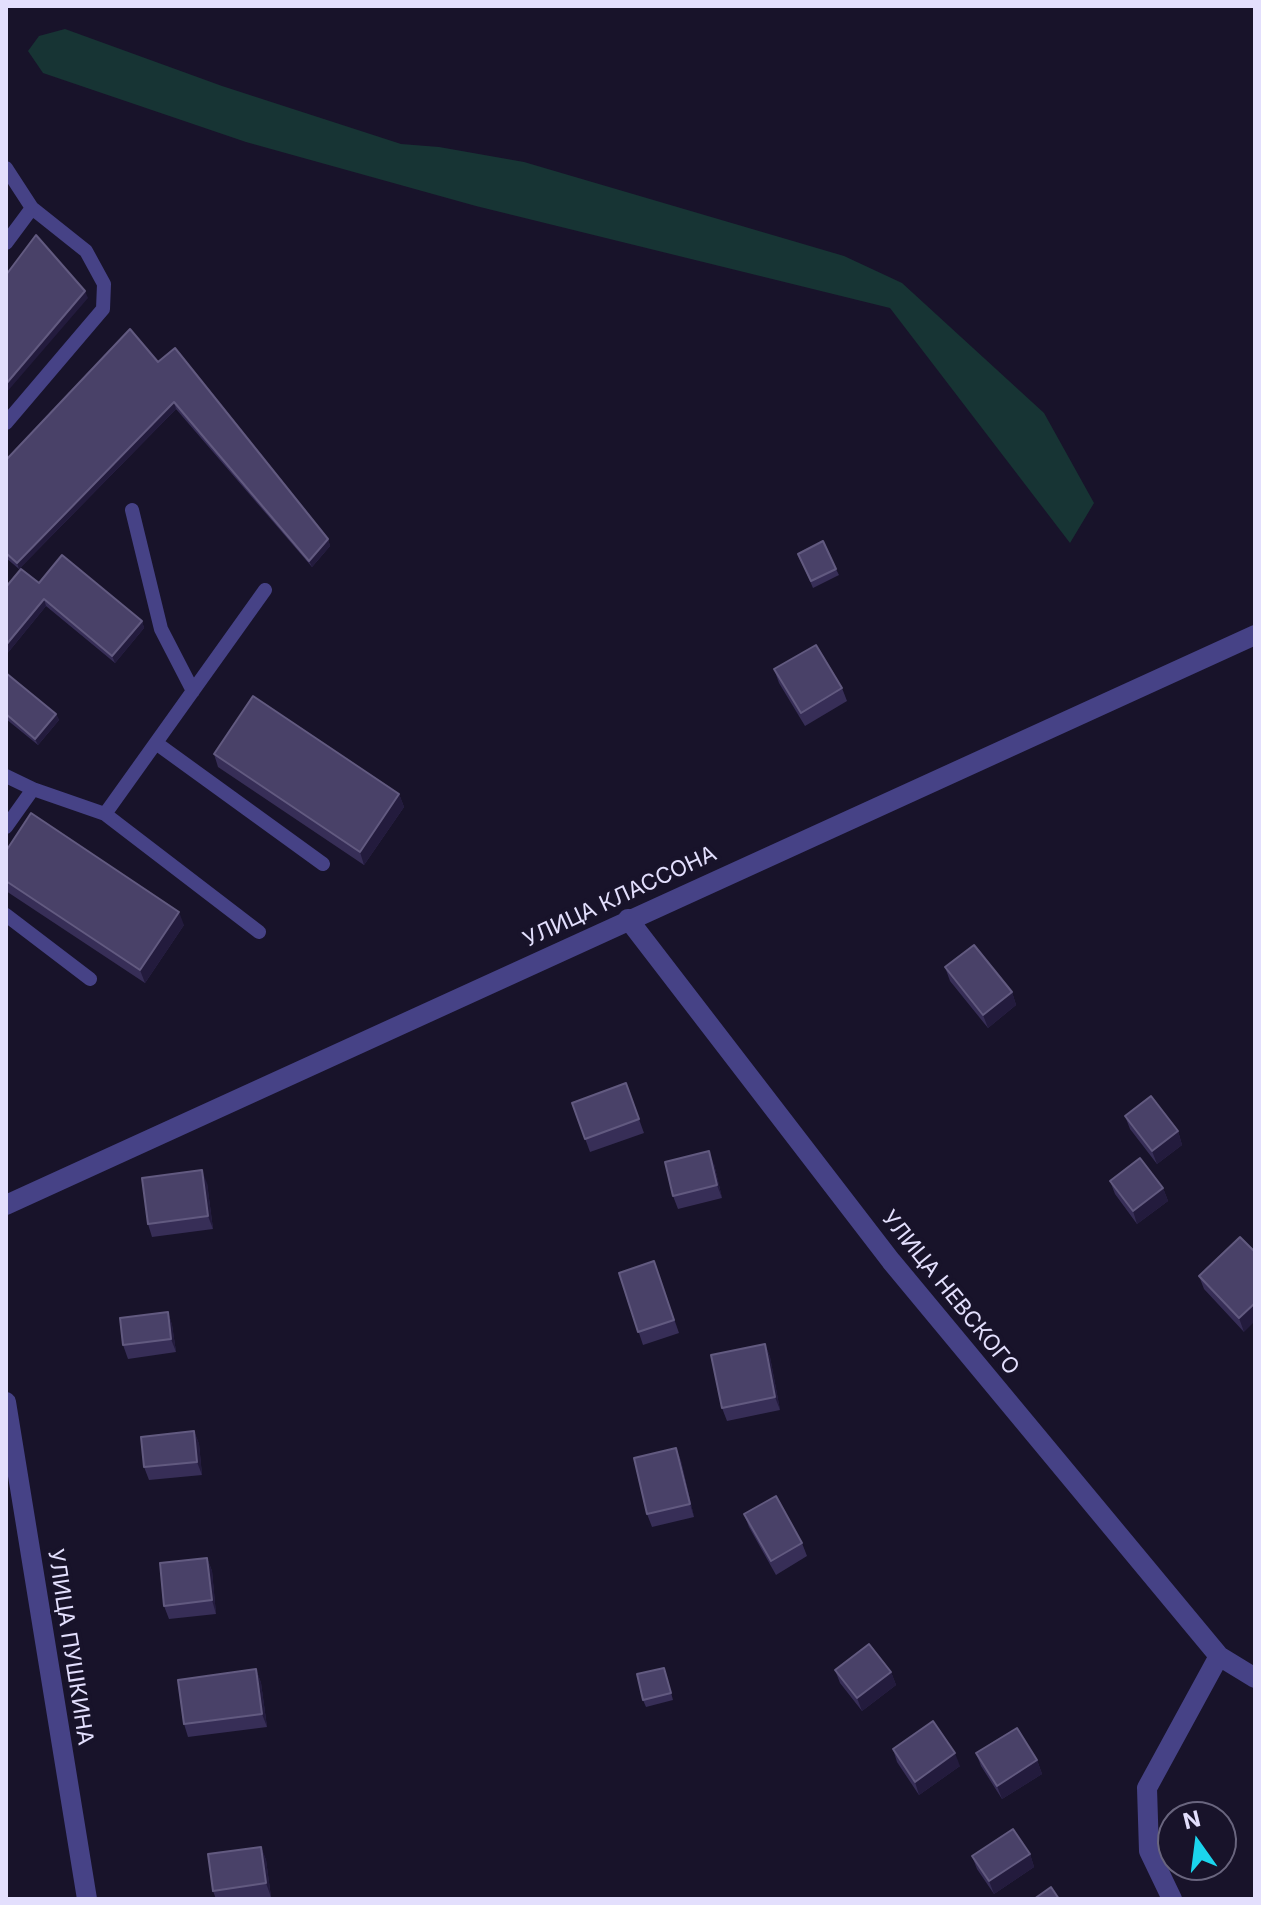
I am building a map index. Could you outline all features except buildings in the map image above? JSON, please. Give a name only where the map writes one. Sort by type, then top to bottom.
[{"type":"street","name":"УЛИЦА КЛАССОНА","points":[[6,1205],[1255,635]]},
{"type":"street","name":"УЛИЦА НЕВСКОГО","points":[[628,919],[891,1261],[1219,1656],[1255,1678]]},
{"type":"street","name":"УЛИЦА ПУШКИНА","points":[[6,1402],[87,1899]]},
{"type":"street","points":[[1172,1899],[1149,1851],[1147,1788],[1219,1656]]},
{"type":"lane","points":[[6,168],[32,208],[86,251],[104,284],[103,309],[6,423]]},
{"type":"lane","points":[[6,243],[32,208]]},
{"type":"lane","points":[[132,510],[161,629],[193,691]]},
{"type":"lane","points":[[105,814],[265,590]]},
{"type":"lane","points":[[156,743],[323,864]]},
{"type":"lane","points":[[6,776],[33,789],[105,814],[259,932]]},
{"type":"lane","points":[[6,827],[33,789]]},
{"type":"lane","points":[[6,915],[90,979]]},
{"type":"green space","points":[[65,29],[222,86],[401,144],[439,147],[524,162],[844,256],[902,283],[1044,413],[1094,503],[1070,543],[890,308],[476,206],[246,142],[43,73],[28,51],[39,36]]}]
